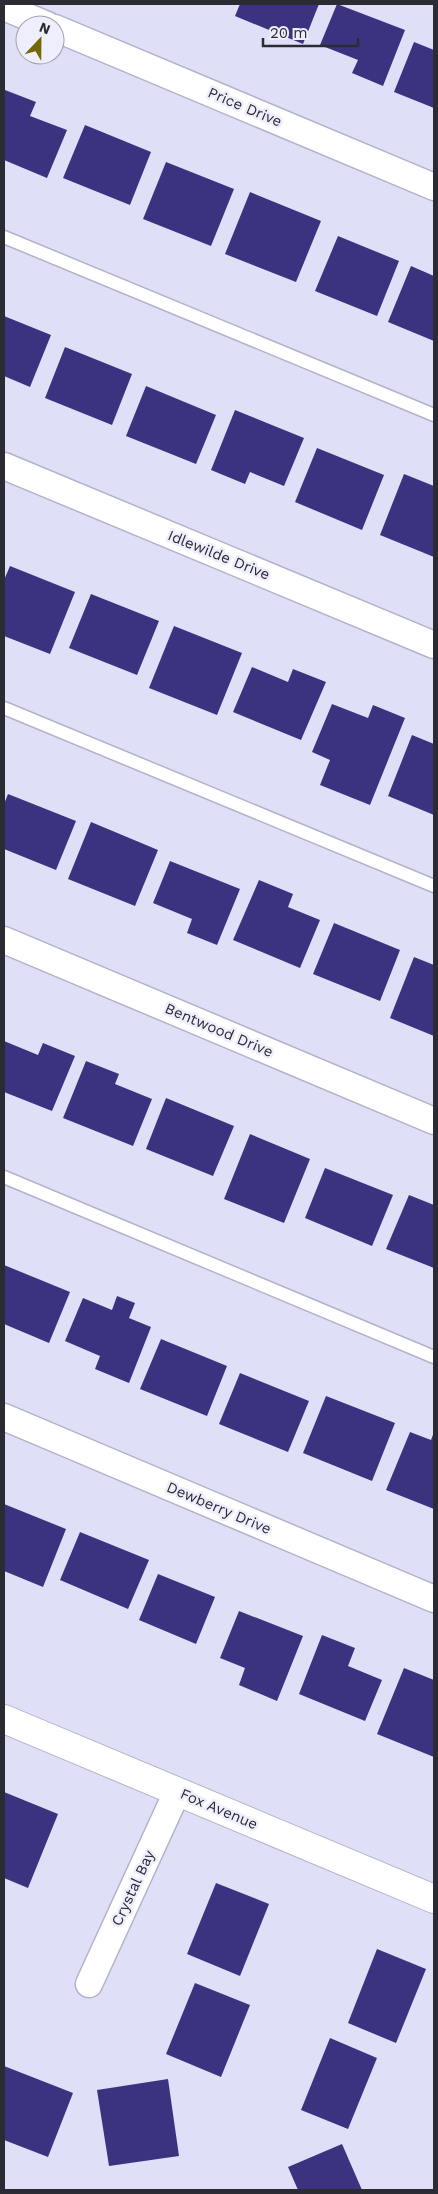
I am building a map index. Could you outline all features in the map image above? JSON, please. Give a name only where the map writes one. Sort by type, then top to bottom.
[{"type":"main road","name":"Fox Avenue","points":[[4,1719],[434,1899]]},
{"type":"street","points":[[4,7],[23,15]]},
{"type":"street","name":"Price Drive","points":[[65,32],[434,187]]},
{"type":"street","name":"Idlewilde Drive","points":[[4,466],[434,644]]},
{"type":"street","name":"Bentwood Drive","points":[[4,940],[434,1121]]},
{"type":"street","name":"Dewberry Drive","points":[[4,1417],[434,1599]]},
{"type":"street","name":"Crystal Bay","points":[[90,1984],[177,1792]]},
{"type":"lane","points":[[4,237],[434,416]]},
{"type":"lane","points":[[4,708],[434,886]]},
{"type":"lane","points":[[4,1177],[434,1357]]},
{"type":"building","points":[[240,4],[319,4],[303,44],[235,16]]},
{"type":"building","points":[[337,4],[405,30],[383,86],[352,73],[358,60],[320,45]]},
{"type":"building","points":[[414,42],[434,50],[434,108],[394,92]]},
{"type":"building","points":[[5,90],[36,102],[30,116],[67,130],[47,178],[4,160]]},
{"type":"building","points":[[85,125],[151,152],[130,205],[63,178]]},
{"type":"building","points":[[166,162],[234,189],[211,246],[143,219]]},
{"type":"building","points":[[250,192],[321,221],[296,282],[225,254]]},
{"type":"building","points":[[338,236],[399,261],[377,316],[315,291]]},
{"type":"building","points":[[411,266],[434,276],[434,341],[388,322]]},
{"type":"building","points":[[4,316],[51,335],[30,387],[4,376]]},
{"type":"building","points":[[65,347],[132,374],[112,425],[45,398]]},
{"type":"building","points":[[146,386],[216,415],[196,464],[126,436]]},
{"type":"building","points":[[235,410],[304,438],[284,486],[250,472],[245,484],[211,470]]},
{"type":"building","points":[[317,448],[384,475],[362,530],[295,502]]},
{"type":"building","points":[[404,474],[434,486],[434,557],[380,535]]},
{"type":"building","points":[[10,566],[75,592],[50,654],[4,636],[4,580]]},
{"type":"building","points":[[91,594],[159,621],[137,675],[69,648]]},
{"type":"building","points":[[174,626],[242,653],[217,715],[149,688]]},
{"type":"building","points":[[252,667],[288,682],[293,669],[326,682],[301,740],[233,712]]},
{"type":"building","points":[[332,704],[368,718],[373,705],[405,718],[370,805],[320,785],[330,760],[312,752]]},
{"type":"building","points":[[412,735],[434,744],[434,815],[388,796]]},
{"type":"building","points":[[8,794],[76,821],[56,870],[4,849],[4,804]]},
{"type":"building","points":[[91,822],[158,850],[135,906],[68,879]]},
{"type":"building","points":[[170,861],[240,889],[217,945],[187,933],[192,919],[153,903]]},
{"type":"building","points":[[259,880],[293,894],[288,907],[320,920],[300,968],[233,940]]},
{"type":"building","points":[[334,923],[400,950],[380,1001],[313,974]]},
{"type":"building","points":[[414,957],[434,965],[434,1036],[390,1018]]},
{"type":"building","points":[[4,1041],[38,1055],[43,1043],[75,1056],[52,1111],[4,1092]]},
{"type":"building","points":[[86,1061],[119,1074],[115,1084],[152,1099],[133,1146],[63,1118]]},
{"type":"building","points":[[166,1098],[234,1126],[213,1176],[146,1149]]},
{"type":"building","points":[[250,1134],[310,1159],[284,1223],[224,1199]]},
{"type":"building","points":[[325,1168],[393,1195],[372,1246],[305,1218]]},
{"type":"building","points":[[409,1195],[434,1205],[434,1268],[386,1249]]},
{"type":"building","points":[[4,1265],[70,1292],[49,1343],[4,1324]]},
{"type":"building","points":[[117,1296],[135,1303],[129,1318],[151,1327],[129,1383],[95,1369],[100,1356],[65,1341],[83,1298],[112,1310]]},
{"type":"building","points":[[161,1339],[227,1366],[207,1416],[140,1389]]},
{"type":"building","points":[[240,1373],[309,1401],[288,1452],[219,1424]]},
{"type":"building","points":[[326,1396],[395,1423],[372,1481],[303,1453]]},
{"type":"building","points":[[410,1432],[431,1440],[434,1432],[434,1509],[386,1490]]},
{"type":"building","points":[[4,1504],[66,1529],[43,1587],[4,1571]]},
{"type":"building","points":[[80,1532],[149,1560],[128,1609],[60,1580]]},
{"type":"building","points":[[158,1574],[215,1597],[196,1644],[139,1620]]},
{"type":"building","points":[[239,1611],[303,1636],[277,1701],[239,1685],[245,1668],[220,1658]]},
{"type":"building","points":[[322,1635],[355,1648],[348,1666],[382,1680],[365,1721],[299,1694]]},
{"type":"building","points":[[404,1668],[434,1680],[434,1757],[377,1734]]},
{"type":"building","points":[[4,1792],[58,1814],[28,1888],[4,1878]]},
{"type":"building","points":[[216,1883],[269,1904],[240,1976],[187,1954]]},
{"type":"building","points":[[377,1949],[426,1969],[396,2043],[348,2023]]},
{"type":"building","points":[[195,1983],[250,2005],[221,2077],[166,2054]]},
{"type":"building","points":[[330,2038],[377,2058],[348,2129],[301,2110]]},
{"type":"building","points":[[4,2066],[73,2093],[48,2157],[4,2140]]},
{"type":"building","points":[[168,2079],[179,2156],[109,2166],[97,2090]]},
{"type":"building","points":[[342,2144],[362,2190],[298,2190],[288,2167]]}]
